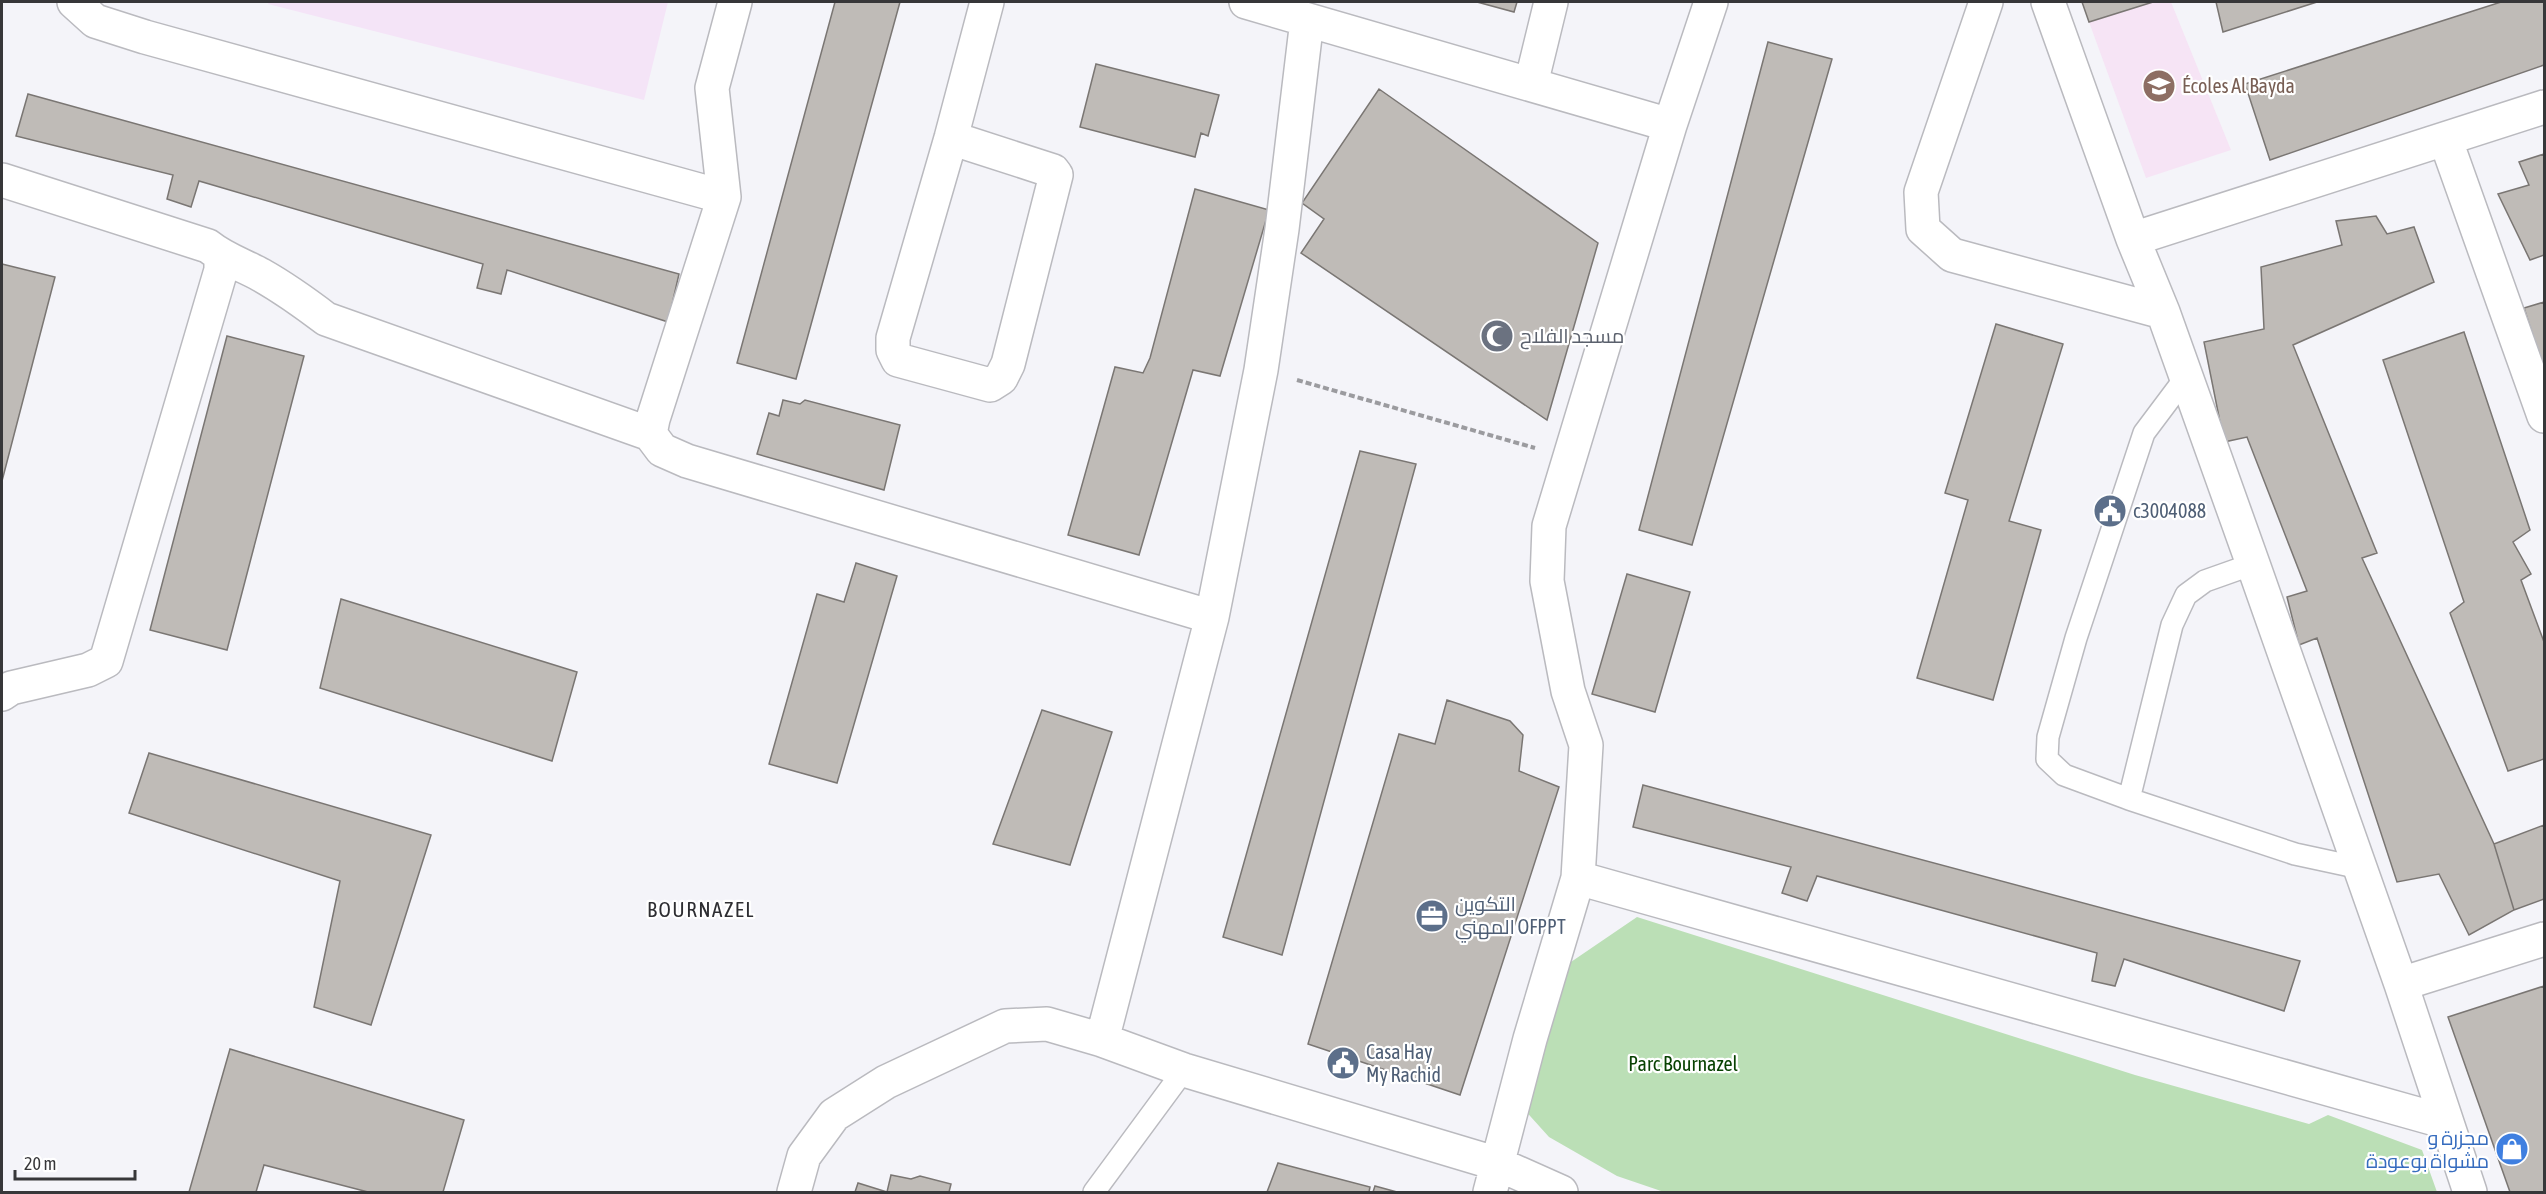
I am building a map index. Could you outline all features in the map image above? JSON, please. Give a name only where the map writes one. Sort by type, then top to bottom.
[{"type":"street","points":[[74,2],[95,21],[146,37],[724,197]]},
{"type":"street","points":[[650,434],[724,197],[712,88],[735,2]]},
{"type":"street","points":[[951,138],[1053,171],[1056,175],[1008,364],[1001,378],[990,386],[898,360],[893,350],[893,338],[951,138],[987,2]]},
{"type":"street","points":[[1246,2],[1670,125]]},
{"type":"street","points":[[1531,84],[1551,2]]},
{"type":"street","points":[[1494,1178],[1530,1039],[1578,878],[1586,745],[1568,691],[1547,581],[1549,526],[1670,125],[1711,2]]},
{"type":"street","points":[[1986,2],[1921,192],[1923,229],[1952,255],[2163,312]]},
{"type":"street","points":[[2048,2],[2133,239],[2163,312],[2253,564],[2401,984],[2470,1192]]},
{"type":"street","points":[[1102,1040],[1212,616],[1261,370],[1282,229],[1307,20]]},
{"type":"street","points":[[2133,239],[2446,141],[2544,107]]},
{"type":"street","points":[[2446,141],[2544,416]]},
{"type":"street","points":[[2,180],[208,246],[221,256],[259,273],[291,292],[326,319],[650,434],[662,450],[687,461],[1212,616]]},
{"type":"street","points":[[2,694],[11,688],[88,670],[106,661],[221,270],[221,256]]},
{"type":"street","points":[[1578,878],[2446,1122]]},
{"type":"street","points":[[2401,984],[2544,939]]},
{"type":"street","points":[[794,1192],[804,1156],[834,1115],[886,1082],[1005,1026],[1047,1024],[1102,1040],[1494,1178],[1561,1192]]},
{"type":"lane","points":[[2186,377],[2144,433],[2076,638],[2048,737],[2047,759],[2064,774],[2128,799],[2295,854],[2360,868]]},
{"type":"lane","points":[[2128,799],[2172,625],[2186,595],[2205,581],[2253,564]]},
{"type":"lane","points":[[1094,1192],[1184,1070]]},
{"type":"path","points":[[1261,370],[1571,458]]},
{"type":"shaded area","points":[[269,2],[668,2],[644,100],[268,4]]},
{"type":"shaded area","name":"Écoles Al Bayda","points":[[2152,2],[2171,2],[2231,150],[2146,178],[2089,22]]},
{"type":"green space","name":"Parc Bournazel","points":[[1637,917],[2135,1075],[2309,1124],[2328,1115],[2422,1150],[2437,1192],[1664,1192],[1617,1176],[1549,1137],[1521,1106],[1568,964]]},
{"type":"building","points":[[835,2],[900,2],[796,379],[737,363]]},
{"type":"building","points":[[1477,2],[1517,2],[1514,12]]},
{"type":"building","points":[[2082,2],[2153,2],[2089,22]]},
{"type":"building","points":[[2216,2],[2317,2],[2223,32]]},
{"type":"building","points":[[2501,2],[2544,2],[2544,65],[2270,160],[2245,84]]},
{"type":"building","points":[[1768,42],[1832,59],[1692,545],[1639,530]]},
{"type":"building","points":[[1096,64],[1219,95],[1208,136],[1201,133],[1195,157],[1080,127]]},
{"type":"building","name":"مسجد الفلاح","points":[[1379,89],[1598,243],[1547,420],[1301,253],[1324,219],[1302,203]]},
{"type":"building","points":[[28,94],[679,274],[668,322],[507,270],[501,294],[477,288],[483,264],[199,181],[191,207],[167,199],[173,175],[16,136]]},
{"type":"building","points":[[2544,154],[2544,255],[2530,260],[2498,194],[2529,185],[2519,162]]},
{"type":"building","points":[[1195,189],[1269,210],[1220,376],[1193,370],[1139,555],[1068,535],[1115,367],[1143,373],[1150,358]]},
{"type":"building","points":[[2376,216],[2387,234],[2414,227],[2434,282],[2293,345],[2377,553],[2362,558],[2494,844],[2514,910],[2469,935],[2439,874],[2397,882],[2317,638],[2299,645],[2287,597],[2307,591],[2247,437],[2224,442],[2204,342],[2264,329],[2261,267],[2342,245],[2336,221]]},
{"type":"building","points":[[2,264],[55,277],[2,481]]},
{"type":"building","points":[[2544,302],[2544,370],[2524,308]]},
{"type":"building","points":[[1996,324],[2063,344],[2009,521],[2041,530],[1993,700],[1917,678],[1968,500],[1945,493]]},
{"type":"building","points":[[2464,332],[2530,530],[2513,542],[2531,574],[2521,580],[2544,642],[2544,759],[2508,771],[2450,613],[2464,602],[2383,360]]},
{"type":"building","points":[[227,336],[304,356],[227,650],[150,630]]},
{"type":"building","points":[[783,400],[800,404],[805,400],[900,425],[884,490],[757,454],[769,413],[779,416]]},
{"type":"building","points":[[1360,451],[1416,464],[1282,955],[1223,937]]},
{"type":"building","points":[[856,563],[897,576],[837,783],[769,764],[817,594],[844,602]]},
{"type":"building","points":[[1627,574],[1690,592],[1655,712],[1592,694]]},
{"type":"building","points":[[341,599],[577,672],[552,761],[320,688]]},
{"type":"building","name":"التكوين المهني OFPPT","points":[[1447,700],[1510,721],[1523,735],[1519,771],[1559,787],[1460,1095],[1308,1044],[1399,734],[1435,744]]},
{"type":"building","points":[[1042,710],[1112,732],[1070,865],[993,844]]},
{"type":"building","points":[[149,753],[431,835],[371,1025],[314,1007],[340,881],[129,813]]},
{"type":"building","points":[[1643,785],[2300,961],[2284,1011],[2124,959],[2115,986],[2092,981],[2097,953],[1817,876],[1807,901],[1782,893],[1791,867],[1633,827]]},
{"type":"building","points":[[2544,825],[2544,899],[2514,910],[2494,844]]},
{"type":"building","points":[[2544,986],[2544,1192],[2510,1192],[2448,1017]]},
{"type":"building","points":[[230,1049],[464,1120],[443,1192],[368,1192],[264,1165],[256,1192],[189,1192]]},
{"type":"building","points":[[1278,1163],[1370,1187],[1369,1192],[1267,1192]]},
{"type":"building","points":[[891,1175],[911,1179],[920,1176],[951,1184],[949,1192],[887,1192]]},
{"type":"building","points":[[858,1183],[887,1192],[855,1192]]},
{"type":"building","points":[[1375,1186],[1397,1192],[1373,1192]]},
{"type":"place","name":"Écoles Al Bayda","points":[[2159,86]]},
{"type":"place","name":"مسجد الفلاح","points":[[1497,336]]},
{"type":"place","name":"c3004088","points":[[2110,511]]},
{"type":"place","name":"التكوين المهني OFPPT","points":[[1432,916]]},
{"type":"place","name":"Casa Hay My Rachid","points":[[1343,1063]]},
{"type":"place","name":"مجزرة و مشواة بوعودة","points":[[2512,1149]]},
{"type":"district","name":"BOURNAZEL","points":[[701,910]]}]
